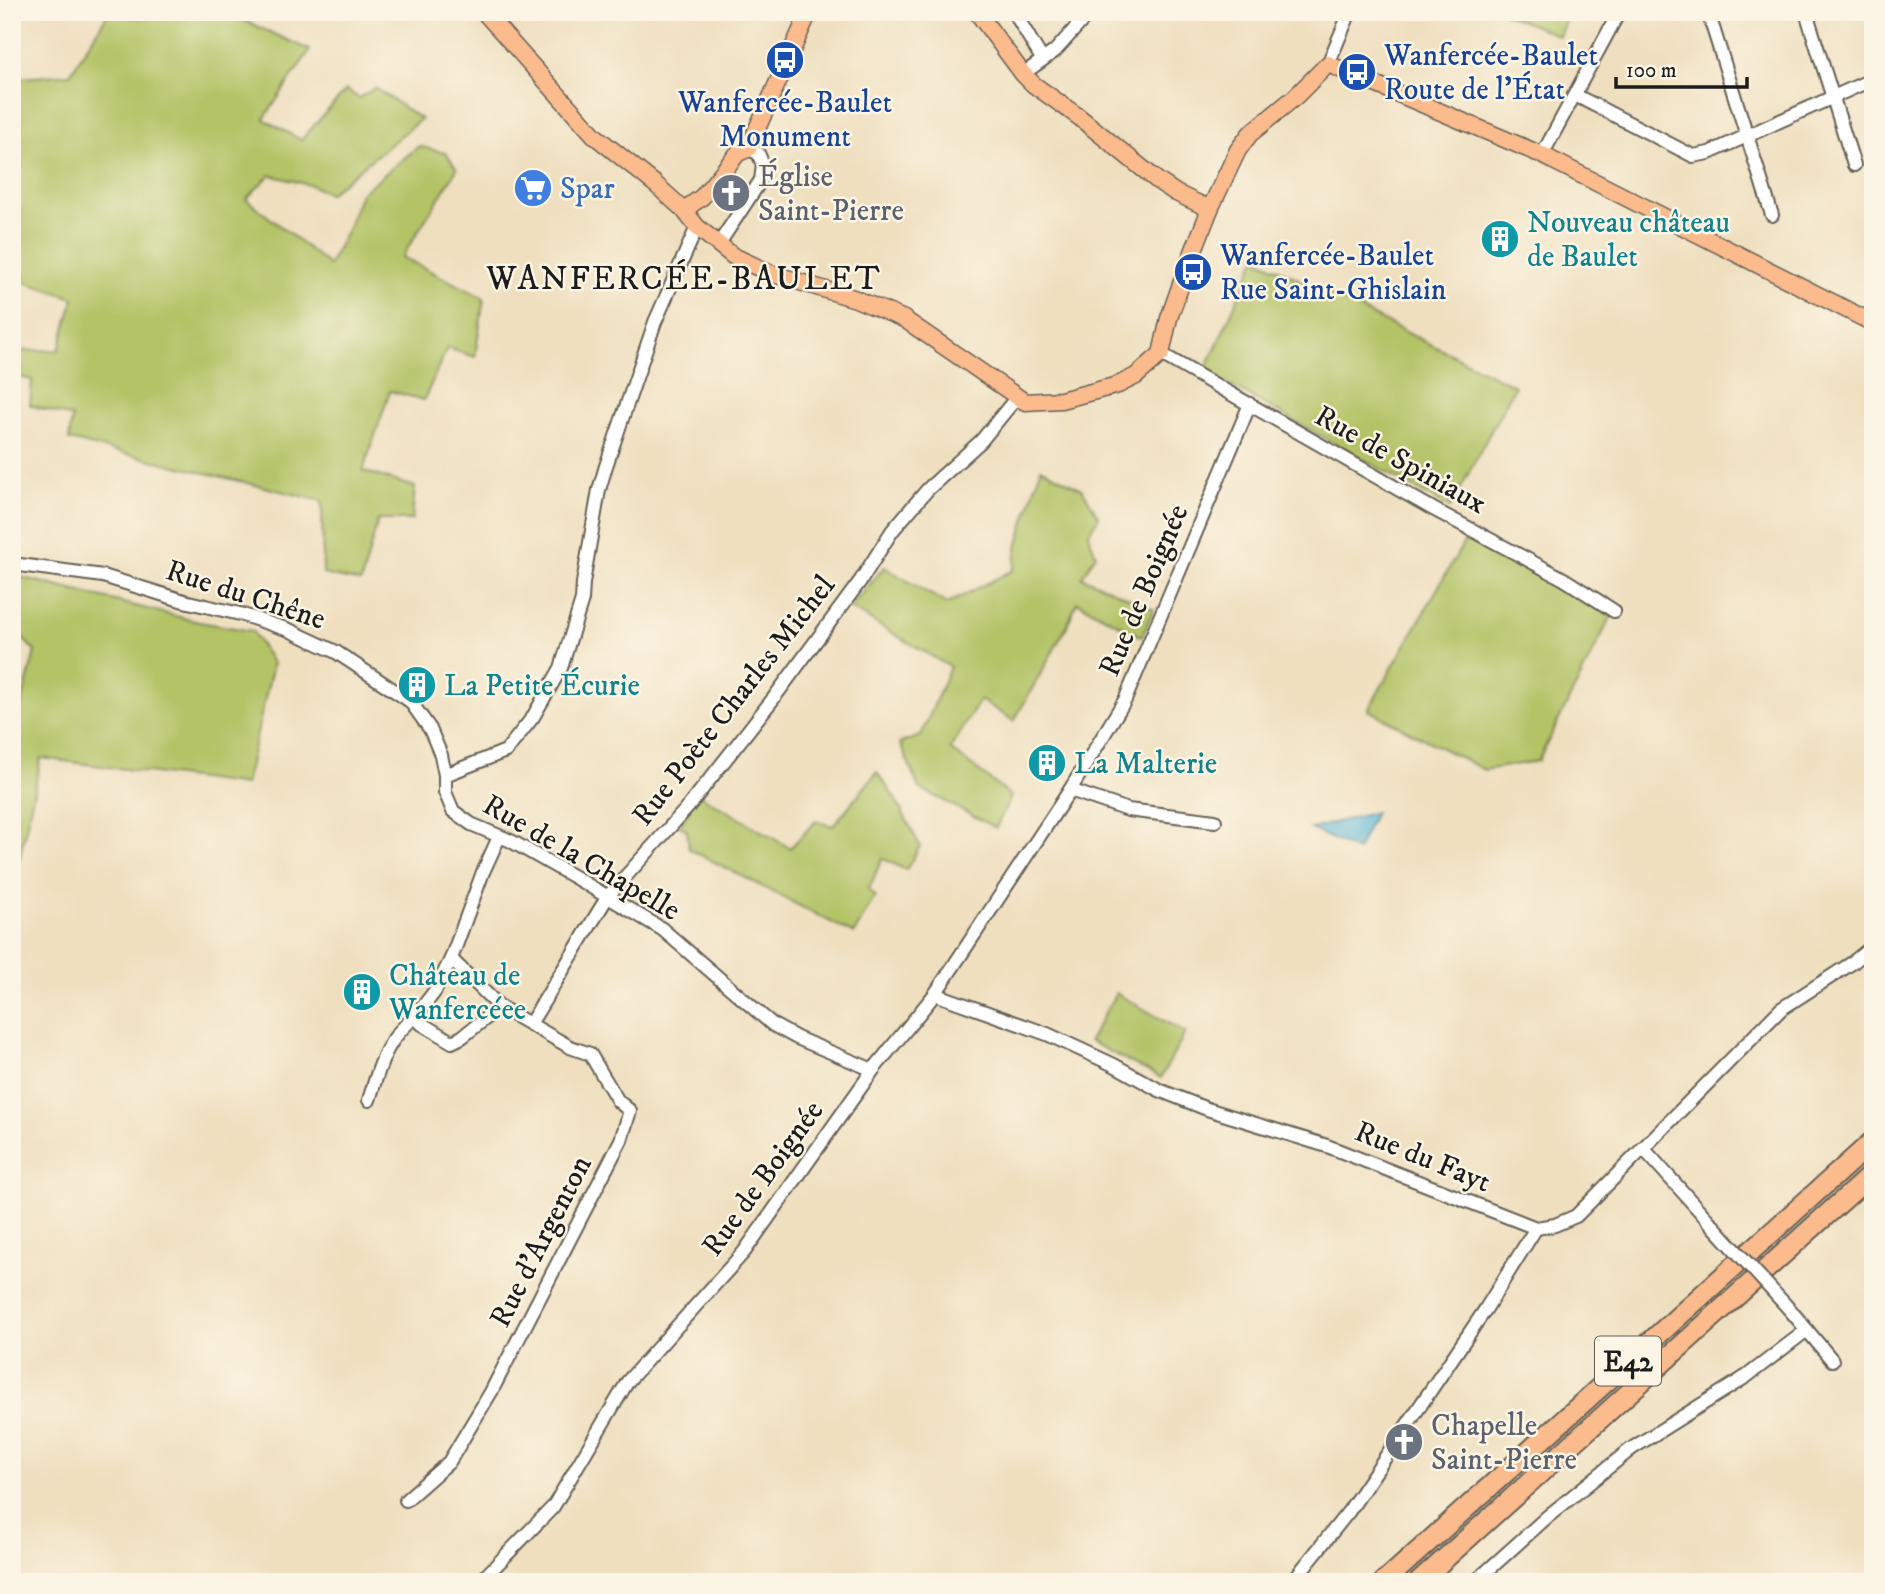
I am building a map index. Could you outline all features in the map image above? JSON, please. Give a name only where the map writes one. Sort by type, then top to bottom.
[{"type":"highway","name":"E42","points":[[1384,1582],[1873,1141]]},
{"type":"highway","name":"E42","points":[[1419,1582],[1873,1173]]},
{"type":"main road","points":[[484,12],[595,136],[684,209],[697,227],[733,256],[770,273],[856,299],[904,319],[1025,402],[1061,400],[1097,392],[1136,376],[1161,354],[1169,318],[1210,209],[1244,141],[1328,64],[1542,155],[1873,323]]},
{"type":"main road","points":[[684,209],[702,197],[738,153],[748,149],[809,12]]},
{"type":"main road","points":[[977,12],[1023,75],[1034,85],[1099,133],[1137,166],[1176,193],[1210,209]]},
{"type":"street","points":[[1014,12],[1042,60]]},
{"type":"street","points":[[1023,75],[1055,51],[1090,12]]},
{"type":"street","points":[[1328,64],[1350,12]]},
{"type":"street","points":[[1542,155],[1619,12]]},
{"type":"street","points":[[1708,12],[1772,215]]},
{"type":"street","points":[[1806,12],[1854,165]]},
{"type":"street","points":[[1575,95],[1693,156],[1709,153],[1873,79]]},
{"type":"street","points":[[718,244],[753,196],[761,180],[762,165],[758,153],[748,149]]},
{"type":"street","name":"Rue de la Chapelle","points":[[697,227],[655,322],[606,466],[582,600],[561,668],[533,717],[506,751],[445,775],[445,792],[453,811],[471,824],[608,896],[662,929],[773,1025],[873,1070]]},
{"type":"street","name":"Rue de Spiniaux","points":[[1161,354],[1433,509],[1564,579],[1614,611]]},
{"type":"street","name":"Rue Poète Charles Michel","points":[[530,1024],[608,896],[688,807],[765,710],[861,580],[892,531],[928,489],[981,441],[1017,397]]},
{"type":"street","name":"Rue de Boignée","points":[[480,1582],[553,1507],[628,1381],[744,1252],[873,1070],[935,994],[1070,790],[1125,700],[1250,404]]},
{"type":"street","name":"Rue du Chêne","points":[[12,564],[103,576],[184,601],[240,614],[289,630],[336,652],[410,701],[430,729],[441,755],[445,775]]},
{"type":"street","points":[[1070,790],[1128,810],[1215,821]]},
{"type":"street","points":[[369,1100],[386,1048],[401,1028],[415,1017],[435,990],[451,959],[482,872],[499,837]]},
{"type":"street","points":[[1292,1582],[1349,1511],[1485,1310],[1536,1228],[1555,1225],[1576,1216],[1781,1009],[1852,963],[1873,946]]},
{"type":"street","points":[[451,959],[500,1007],[530,1024]]},
{"type":"street","name":"Rue du Fayt","points":[[935,994],[1047,1034],[1114,1065],[1158,1090],[1327,1146],[1536,1228]]},
{"type":"street","points":[[415,1017],[452,1042],[463,1037],[500,1007]]},
{"type":"street","name":"Rue d'Argenton","points":[[406,1500],[449,1462],[491,1392],[621,1140],[630,1111],[618,1101],[590,1054],[570,1047],[530,1024]]},
{"type":"street","points":[[1643,1148],[1832,1360]]},
{"type":"street","points":[[1475,1582],[1547,1517],[1631,1449],[1747,1376],[1807,1330]]},
{"type":"green space","points":[[109,12],[225,12],[310,50],[264,119],[301,140],[346,90],[359,98],[375,88],[421,119],[329,194],[313,186],[270,175],[246,199],[329,265],[346,232],[361,193],[419,146],[446,153],[457,169],[402,257],[484,298],[475,357],[447,348],[424,400],[390,391],[363,471],[415,487],[412,520],[378,520],[361,582],[323,574],[322,501],[69,440],[72,417],[30,405],[32,380],[12,375],[12,351],[59,350],[74,298],[12,278],[12,255],[17,246],[12,244],[12,100],[22,78],[70,74]]},
{"type":"green space","points":[[1501,12],[1569,12],[1559,36]]},
{"type":"green space","points":[[1256,258],[1515,386],[1450,508],[1205,371]]},
{"type":"green space","points":[[1041,468],[1082,489],[1099,517],[1088,534],[1096,555],[1082,577],[1154,609],[1142,637],[1077,602],[1067,626],[1014,721],[980,700],[950,749],[1011,796],[996,828],[919,788],[900,743],[921,736],[950,667],[850,608],[884,567],[947,604],[1013,570]]},
{"type":"green space","points":[[1467,537],[1612,615],[1538,761],[1484,770],[1368,710]]},
{"type":"green space","points":[[16,576],[199,622],[252,631],[273,664],[245,785],[41,758],[12,893],[12,742],[35,651],[12,628]]},
{"type":"green space","points":[[877,772],[896,800],[920,846],[906,870],[882,858],[869,889],[875,896],[854,934],[689,849],[687,830],[680,826],[698,794],[790,848],[816,821],[833,826]]},
{"type":"green space","points":[[1116,993],[1185,1033],[1161,1078],[1089,1041]]},
{"type":"water","points":[[1375,812],[1357,851],[1311,829]]},
{"type":"place","name":"Wanfercée-Baulet Monument","points":[[785,60]]},
{"type":"place","name":"Wanfercée-Baulet Route de l'État","points":[[1357,72]]},
{"type":"place","name":"Spar","points":[[533,188]]},
{"type":"place","name":"Église Saint-Pierre","points":[[731,193]]},
{"type":"place","name":"Nouveau château de Baulet","points":[[1500,239]]},
{"type":"place","name":"Wanfercée-Baulet Rue Saint-Ghislain","points":[[1193,272]]},
{"type":"place","name":"La Petite Écurie","points":[[417,685]]},
{"type":"place","name":"La Malterie","points":[[1047,763]]},
{"type":"place","name":"Château de Wanfercéee","points":[[362,992]]},
{"type":"place","name":"Chapelle Saint-Pierre","points":[[1404,1442]]},
{"type":"district","name":"WANFERCÉE-BAULET","points":[[684,277]]}]
